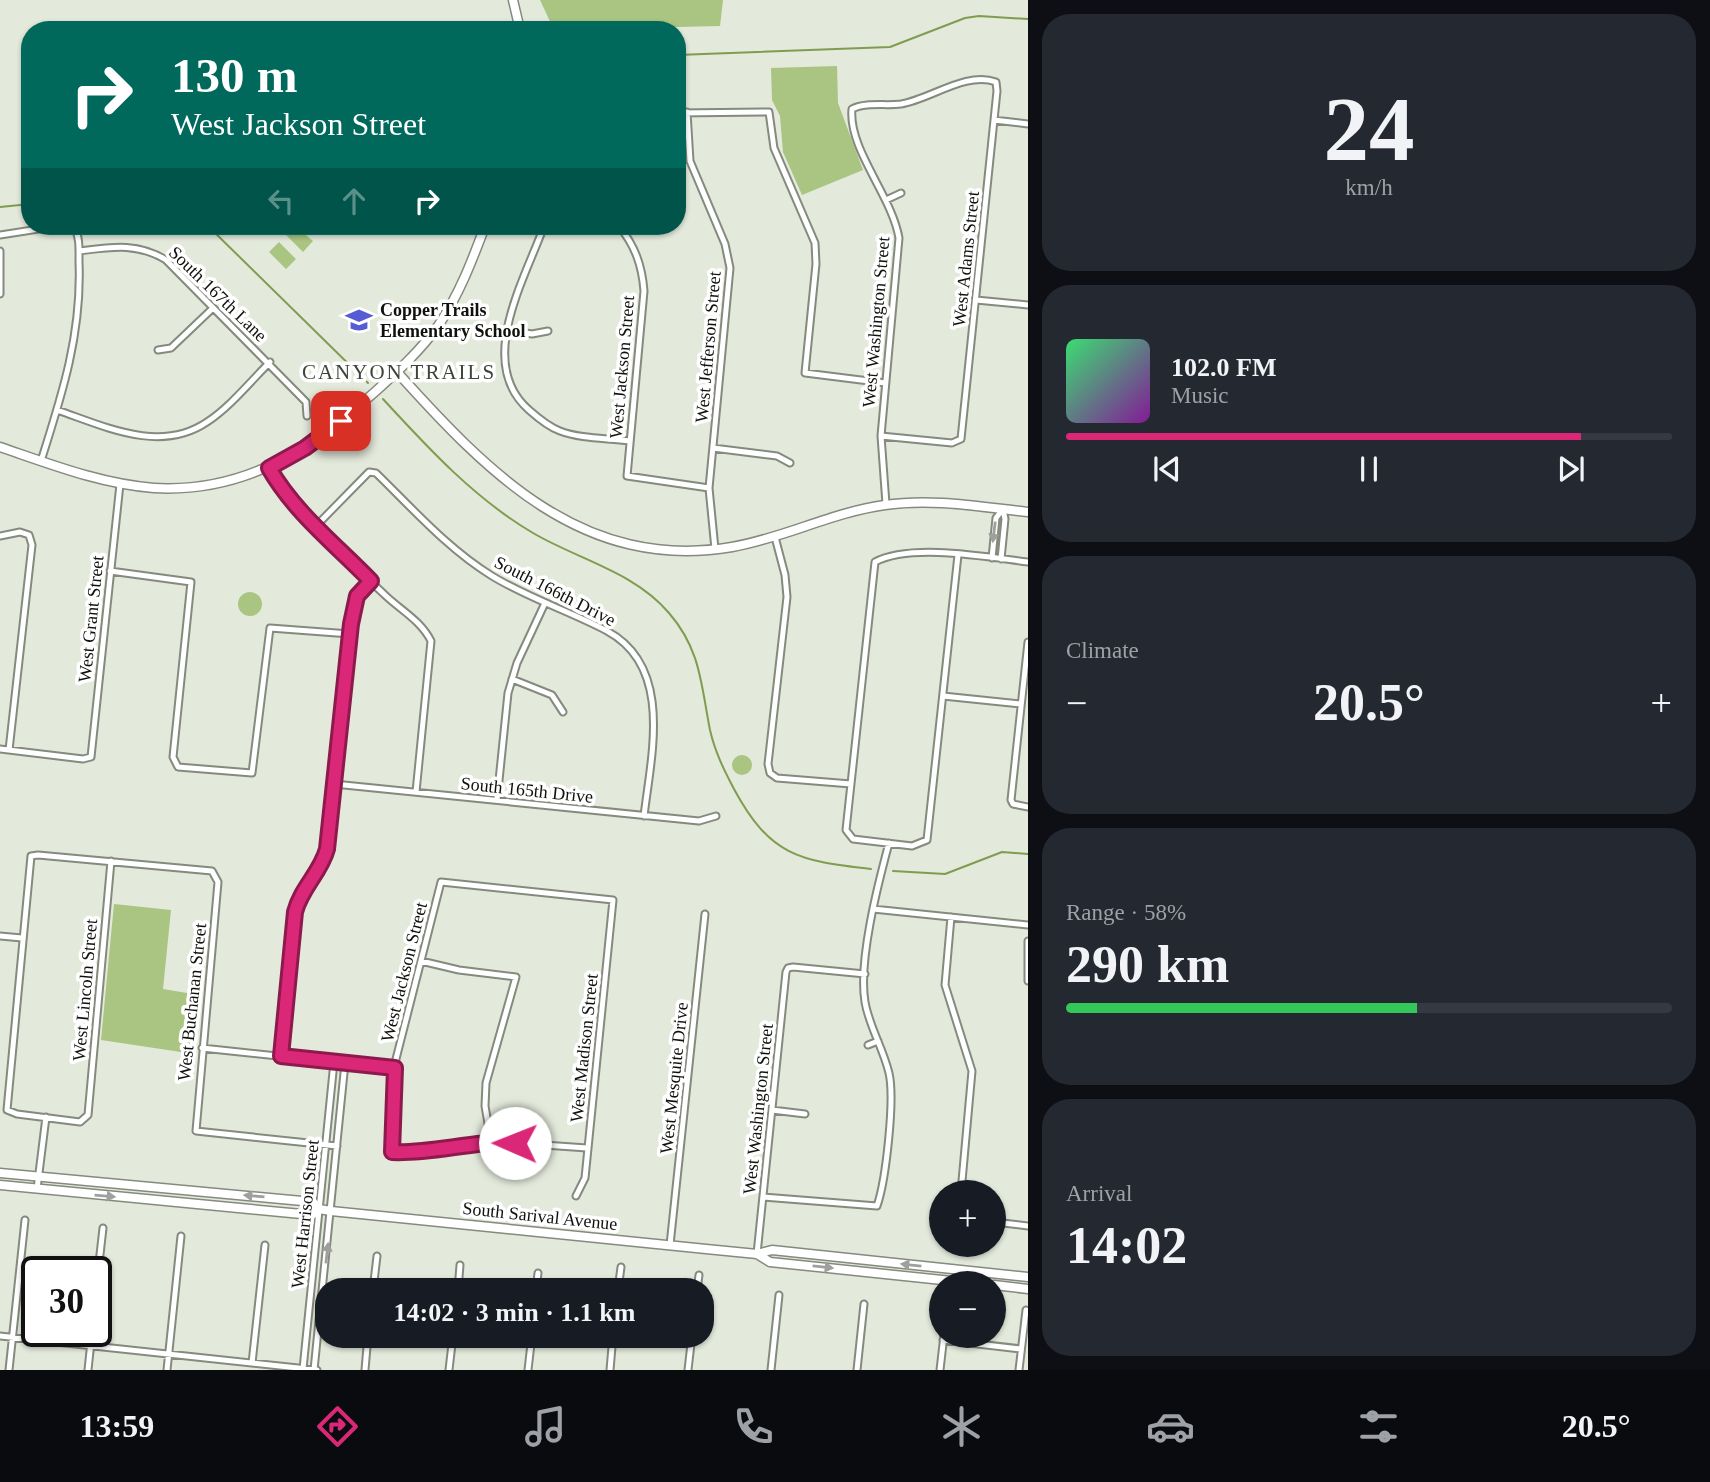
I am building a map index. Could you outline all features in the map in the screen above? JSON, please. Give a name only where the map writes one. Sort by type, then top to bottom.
[{"type":"main road","points":[[513,0],[518,21]]},
{"type":"main road","points":[[0,447],[120,484],[152,488],[201,485],[269,468],[323,436],[397,372],[430,336],[454,300],[481,235]]},
{"type":"main road","points":[[397,372],[472,452],[512,488],[576,526],[620,541],[665,549],[715,549],[775,537],[865,508],[886,505],[938,503],[1027,512]]},
{"type":"main road","name":"South Sarival Avenue","points":[[0,1173],[313,1202],[319,1209],[757,1254],[772,1250],[1027,1277]]},
{"type":"main road","name":"South Sarival Avenue","points":[[0,1185],[312,1215],[319,1209]]},
{"type":"main road","name":"South Sarival Avenue","points":[[757,1254],[770,1262],[929,1279]]},
{"type":"main road","points":[[1006,1286],[1027,1289]]},
{"type":"street","name":"West Washington Street","points":[[886,505],[880,436],[899,247],[896,223],[858,141],[852,109],[918,100],[973,79],[986,78],[996,82]]},
{"type":"street","name":"West Adams Street","points":[[880,436],[952,443],[961,439],[996,82]]},
{"type":"street","points":[[687,112],[769,112],[774,148],[814,243],[816,264],[805,373],[885,383]]},
{"type":"street","name":"West Jefferson Street","points":[[687,112],[690,161],[725,244],[730,268],[709,488],[715,549]]},
{"type":"street","points":[[994,120],[1027,124]]},
{"type":"street","points":[[886,200],[901,193]]},
{"type":"street","points":[[0,235],[21,232]]},
{"type":"street","points":[[41,461],[76,338],[78,235]]},
{"type":"street","points":[[541,235],[507,330],[504,352],[508,377],[524,405],[556,430],[629,441]]},
{"type":"street","name":"West Jackson Street","points":[[626,235],[632,242],[642,271],[644,291],[627,476],[709,488]]},
{"type":"street","name":"South 167th Lane","points":[[79,251],[117,246],[141,247],[166,260],[270,362],[306,402],[307,416]]},
{"type":"street","points":[[0,251],[0,294]]},
{"type":"street","points":[[976,300],[1027,305]]},
{"type":"street","points":[[158,349],[171,348],[214,308]]},
{"type":"street","points":[[507,330],[532,334],[548,331]]},
{"type":"street","points":[[57,410],[133,435],[155,437],[182,433],[209,421],[270,362]]},
{"type":"street","points":[[713,448],[777,456],[790,463]]},
{"type":"street","points":[[269,468],[285,494],[315,527],[425,628],[431,641],[416,792]]},
{"type":"street","name":"South 166th Drive","points":[[315,527],[369,472],[376,473],[461,554],[493,576],[610,632],[633,653],[649,683],[655,717],[644,816]]},
{"type":"street","name":"West Grant Street","points":[[9,750],[83,759],[91,757],[120,484]]},
{"type":"street","points":[[992,558],[996,518],[1003,509]]},
{"type":"street","points":[[1001,559],[1005,519],[1003,509]]},
{"type":"street","points":[[0,536],[20,532],[29,535],[32,545],[9,750],[0,749]]},
{"type":"street","points":[[775,537],[785,575],[787,597],[768,764],[770,773],[777,778],[851,784]]},
{"type":"street","points":[[958,555],[927,840],[922,845],[849,836],[846,830],[875,562],[884,558],[930,553],[958,555],[992,558],[1027,562]]},
{"type":"street","points":[[110,571],[191,582],[174,763],[178,767],[252,773],[270,628],[350,634]]},
{"type":"street","points":[[281,1056],[295,912],[298,900],[323,863],[350,634],[357,596],[371,581]]},
{"type":"street","points":[[497,800],[512,679],[545,603]]},
{"type":"street","points":[[1027,642],[1013,804],[1027,807]]},
{"type":"street","points":[[512,679],[552,695],[563,712]]},
{"type":"street","points":[[943,696],[1021,704]]},
{"type":"street","name":"South 165th Drive","points":[[334,784],[699,821],[716,816]]},
{"type":"street","points":[[763,1197],[877,1206],[891,1088],[864,1000],[873,909],[889,843]]},
{"type":"street","points":[[37,1189],[46,1117],[17,1114],[7,1110],[31,856],[111,862]]},
{"type":"street","name":"West Buchanan Street","points":[[111,862],[212,871],[217,876],[196,1131],[326,1145]]},
{"type":"street","name":"West Lincoln Street","points":[[46,1117],[84,1120],[88,1115],[111,862]]},
{"type":"street","name":"West Jackson Street","points":[[441,882],[395,1068],[392,1152],[424,1153],[491,1141]]},
{"type":"street","name":"West Madison Street","points":[[441,882],[613,900],[585,1178],[576,1196]]},
{"type":"street","points":[[873,909],[1027,925]]},
{"type":"street","name":"West Mesquite Drive","points":[[670,1245],[705,914]]},
{"type":"street","points":[[951,917],[945,985],[950,1008],[971,1060],[972,1079],[962,1180]]},
{"type":"street","points":[[0,936],[22,938]]},
{"type":"street","points":[[1027,941],[1027,981]]},
{"type":"street","points":[[421,961],[458,970],[516,977],[486,1083],[485,1107],[491,1141],[587,1148]]},
{"type":"street","name":"West Washington Street","points":[[757,1254],[788,968],[865,974]]},
{"type":"street","points":[[868,1045],[878,1041]]},
{"type":"street","points":[[202,1048],[395,1068]]},
{"type":"street","name":"West Harrison Street","points":[[303,1368],[334,1062]]},
{"type":"street","name":"West Harrison Street","points":[[316,1370],[345,1063]]},
{"type":"street","points":[[772,1110],[805,1114]]},
{"type":"street","points":[[326,1145],[337,1146]]},
{"type":"street","points":[[9,1370],[24,1220]]},
{"type":"street","points":[[1006,1223],[1027,1226]]},
{"type":"street","points":[[100,1256],[103,1228]]},
{"type":"street","points":[[167,1370],[181,1236]]},
{"type":"street","points":[[252,1363],[265,1245]]},
{"type":"street","points":[[374,1278],[377,1256]]},
{"type":"street","points":[[459,1278],[460,1265]]},
{"type":"street","points":[[620,1278],[621,1268]]},
{"type":"street","points":[[537,1278],[538,1273]]},
{"type":"street","points":[[771,1370],[779,1295]]},
{"type":"street","points":[[857,1370],[864,1304]]},
{"type":"street","points":[[1019,1370],[1026,1310]]},
{"type":"street","points":[[0,1336],[21,1339]]},
{"type":"street","points":[[88,1370],[90,1347]]},
{"type":"street","points":[[100,1347],[316,1370]]},
{"type":"street","points":[[1006,1347],[1021,1349]]},
{"type":"street","points":[[365,1370],[367,1348]]},
{"type":"street","points":[[449,1370],[452,1348]]},
{"type":"street","points":[[528,1370],[531,1348]]},
{"type":"street","points":[[610,1370],[612,1348]]},
{"type":"street","points":[[688,1370],[691,1348]]},
{"type":"street","points":[[940,1370],[943,1348]]},
{"type":"green space","points":[[540,0],[723,0],[720,26],[686,27],[686,21],[550,21]]},
{"type":"green space","points":[[837,66],[838,103],[863,170],[802,195],[783,152],[780,116],[772,100],[771,68]]},
{"type":"green space","points":[[286,235],[306,235],[313,241],[303,252]]},
{"type":"green space","points":[[279,242],[296,259],[286,269],[269,252]]},
{"type":"green space","points":[[250,592],[258,596],[262,604],[258,612],[250,616],[242,612],[238,604],[242,596]]},
{"type":"green space","points":[[742,755],[749,758],[752,765],[749,772],[742,775],[735,772],[732,765],[735,758]]},
{"type":"green space","points":[[114,904],[171,910],[163,989],[199,995],[194,1054],[101,1040]]},
{"type":"waterway","points":[[686,55],[890,47],[965,18],[979,16],[1028,19]]},
{"type":"waterway","points":[[0,207],[21,205]]},
{"type":"waterway","points":[[217,235],[368,383]]},
{"type":"waterway","points":[[383,399],[435,454],[491,505],[533,533],[640,587],[669,613],[680,627],[694,654],[710,730],[720,761],[734,789],[760,829],[774,842],[806,858],[871,869]]},
{"type":"waterway","points":[[893,871],[945,874],[1002,852],[1028,854]]},
{"type":"place","name":"Copper Trails Elementary School","points":[[359,320]]},
{"type":"district","name":"CANYON TRAILS","points":[[399,372]]},
{"type":"route","points":[[341,421],[305,448],[269,468],[285,494],[311,523],[371,581],[357,596],[351,624],[327,849],[323,863],[298,900],[295,912],[281,1056],[395,1068],[392,1152],[424,1153],[488,1141],[515,1143]]}]
